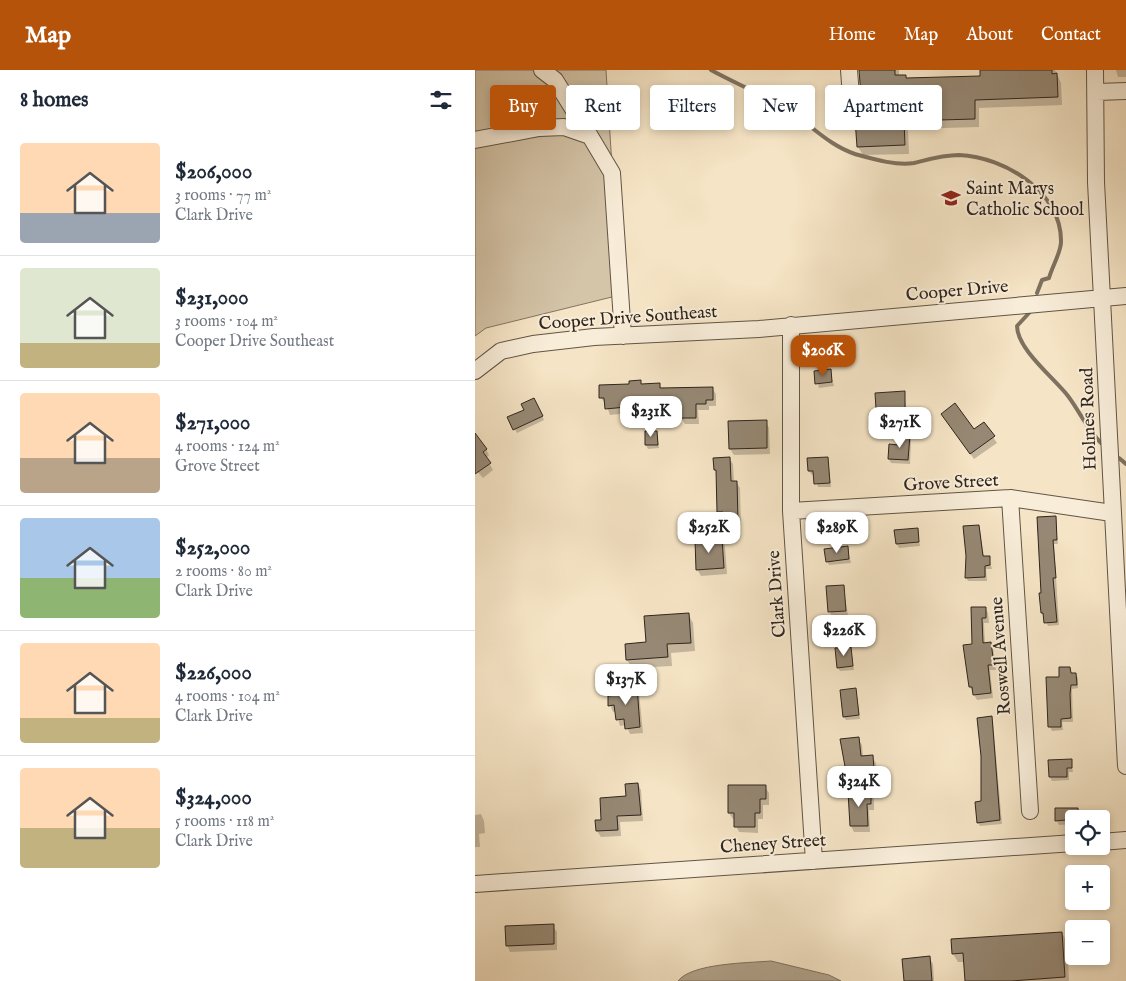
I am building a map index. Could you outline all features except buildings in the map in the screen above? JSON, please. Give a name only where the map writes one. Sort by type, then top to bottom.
[{"type":"street","points":[[542,70],[555,80],[612,173],[623,336]]},
{"type":"street","points":[[849,70],[850,85]]},
{"type":"street","name":"Holmes Road","points":[[1095,70],[1097,92],[1096,182],[1126,766]]},
{"type":"street","points":[[1097,92],[1126,91]]},
{"type":"street","points":[[475,140],[539,128],[556,127],[564,127],[590,136]]},
{"type":"street","name":"Cooper Drive","points":[[791,325],[1103,296],[1126,296]]},
{"type":"street","name":"Cooper Drive Southeast","points":[[475,371],[501,350],[533,344],[594,337],[791,325]]},
{"type":"street","name":"Clark Drive","points":[[791,325],[791,511],[814,861]]},
{"type":"street","name":"Grove Street","points":[[791,511],[1010,498],[1112,513]]},
{"type":"street","name":"Roswell Avenue","points":[[1010,498],[1030,810]]},
{"type":"street","points":[[1110,841],[1126,840]]},
{"type":"street","name":"Cheney Street","points":[[475,884],[1065,844]]},
{"type":"shaded area","points":[[475,70],[606,70],[607,85],[566,85],[566,130],[610,130],[620,295],[486,328],[475,336]]},
{"type":"shaded area","points":[[771,961],[829,975],[841,981],[678,981],[685,975],[708,967]]},
{"type":"waterway","points":[[711,70],[775,102],[846,151],[884,162],[900,164],[953,155],[977,157],[1012,170],[1028,180],[1052,208],[1059,224],[1061,242],[1060,250],[1049,278],[1042,280],[1037,293]]},
{"type":"waterway","points":[[1030,312],[1017,326],[1023,344],[1029,354],[1068,396],[1101,443]]},
{"type":"waterway","points":[[1119,458],[1126,464]]},
{"type":"place","name":"Saint Marys Catholic School","points":[[951,198]]}]
